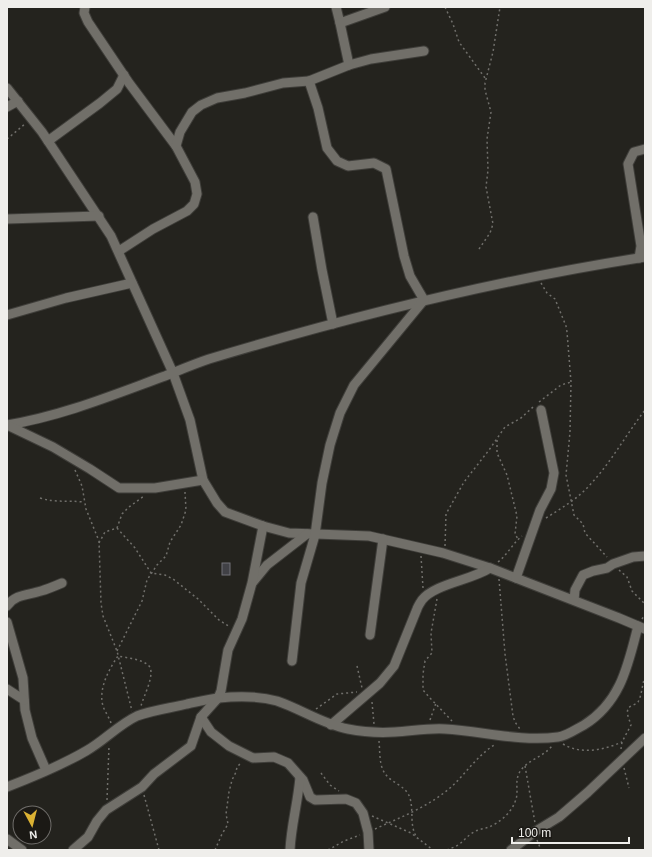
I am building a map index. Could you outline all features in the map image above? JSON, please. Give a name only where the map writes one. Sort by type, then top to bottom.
[{"type":"street","points":[[85,7],[84,13],[88,22],[124,75],[176,146],[194,182],[197,194],[194,204],[187,211],[153,229],[119,251]]},
{"type":"street","points":[[336,7],[349,65]]},
{"type":"street","points":[[340,23],[385,7]]},
{"type":"street","points":[[176,146],[180,132],[192,112],[201,105],[217,98],[283,84],[309,81],[349,65],[371,59],[424,51]]},
{"type":"street","points":[[48,141],[117,89],[124,75]]},
{"type":"street","points":[[309,81],[318,108],[327,148],[337,161],[348,166],[374,163],[386,169],[404,256],[410,276],[424,300]]},
{"type":"street","points":[[7,88],[48,141],[99,216],[119,251],[173,373],[190,420],[203,480],[217,503],[225,512],[263,526],[289,533],[358,535],[383,539],[443,553],[516,578],[642,627],[626,671],[611,701],[602,711],[589,721],[572,732],[558,738],[510,736],[463,730],[426,728],[392,732],[347,729],[331,725],[278,702],[262,698],[218,698],[162,709],[136,717],[112,732],[88,750],[7,787]]},
{"type":"street","points":[[7,107],[18,101]]},
{"type":"street","points":[[8,427],[83,406],[204,361],[286,336],[424,300],[537,277],[642,258],[628,164],[634,152],[645,149]]},
{"type":"street","points":[[7,219],[99,216]]},
{"type":"street","points":[[313,217],[333,324]]},
{"type":"street","points":[[7,315],[66,298],[132,283]]},
{"type":"street","points":[[292,661],[302,583],[311,534],[332,439],[340,413],[354,385],[424,300]]},
{"type":"street","points":[[516,578],[540,510],[551,489],[554,473],[538,406]]},
{"type":"street","points":[[8,427],[53,447],[119,488],[155,488],[203,480]]},
{"type":"street","points":[[73,850],[88,837],[97,821],[106,810],[142,787],[154,774],[191,746],[202,717],[218,698],[222,686],[228,650],[242,618],[252,583],[263,526]]},
{"type":"street","points":[[252,583],[267,565],[311,534]]},
{"type":"street","points":[[370,635],[383,539]]},
{"type":"street","points":[[574,600],[575,590],[583,575],[593,570],[607,568],[613,564],[633,557],[645,556]]},
{"type":"street","points":[[331,725],[368,691],[380,683],[394,666],[422,600],[438,590],[494,570]]},
{"type":"street","points":[[7,606],[10,602],[22,595],[40,592],[62,583]]},
{"type":"street","points":[[8,628],[22,678],[25,710],[32,738],[46,770]]},
{"type":"street","points":[[7,689],[24,700]]},
{"type":"street","points":[[202,717],[211,732],[229,746],[253,758],[274,757],[288,763],[300,778],[310,797],[315,800],[346,799],[356,803],[363,813],[368,832],[369,850]]},
{"type":"street","points":[[511,850],[536,831],[559,817],[645,738]]},
{"type":"street","points":[[290,850],[300,778]]},
{"type":"street","points":[[7,839],[22,850]]},
{"type":"path","points":[[445,7],[459,42],[485,78]]},
{"type":"path","points":[[479,249],[490,233],[493,224],[486,187],[488,170],[487,139],[491,112],[485,90],[485,78],[493,52],[500,7]]},
{"type":"path","points":[[7,140],[31,118]]},
{"type":"path","points":[[537,277],[544,289],[555,299],[566,326],[571,382],[570,432],[566,475],[574,515],[583,524],[585,533],[627,577],[632,591],[645,604]]},
{"type":"path","points":[[443,553],[446,514],[464,482],[497,439],[505,426],[521,418],[538,406],[561,385],[571,382]]},
{"type":"path","points":[[528,737],[517,726],[513,716],[505,654],[500,588],[494,570],[518,539],[572,501],[585,490],[599,475],[645,410]]},
{"type":"path","points":[[497,439],[497,453],[507,475],[517,516],[515,534],[518,539]]},
{"type":"path","points":[[71,458],[82,486],[83,502],[99,543],[100,603],[103,616],[117,651],[136,717]]},
{"type":"path","points":[[117,651],[142,601],[147,580],[157,565],[166,556],[170,542],[184,520],[186,510],[185,484]]},
{"type":"path","points":[[117,528],[122,514],[155,488]]},
{"type":"path","points":[[40,498],[54,502],[71,500],[83,502]]},
{"type":"path","points":[[117,528],[135,548],[151,573],[165,575],[173,579],[198,599],[219,620],[236,631]]},
{"type":"path","points":[[99,543],[105,532],[117,528]]},
{"type":"path","points":[[421,548],[423,581],[422,600]]},
{"type":"path","points":[[438,590],[431,633],[432,650],[425,661],[423,681],[425,693],[463,730]]},
{"type":"path","points":[[118,656],[148,664],[150,667],[150,680],[136,717]]},
{"type":"path","points":[[106,810],[112,732],[103,706],[102,694],[111,667],[118,656]]},
{"type":"path","points":[[357,666],[368,691],[384,772],[407,792],[413,812],[412,829],[417,838]]},
{"type":"path","points":[[629,788],[622,760],[622,742],[631,725],[627,710],[637,703],[645,677]]},
{"type":"path","points":[[308,715],[337,694],[368,691]]},
{"type":"path","points":[[426,728],[436,703]]},
{"type":"path","points":[[328,850],[344,841],[413,812],[433,800],[450,788],[483,753],[510,736]]},
{"type":"path","points":[[446,850],[456,847],[474,832],[491,827],[511,810],[515,804],[518,792],[516,777],[525,766],[548,751],[558,738],[571,748],[592,750],[602,749],[622,742]]},
{"type":"path","points":[[215,850],[228,824],[226,814],[229,792],[238,764],[253,758]]},
{"type":"path","points":[[525,766],[534,812],[537,839],[541,850]]},
{"type":"path","points":[[142,787],[159,850]]},
{"type":"path","points":[[389,823],[403,829],[433,850]]},
{"type":"building","points":[[222,563],[230,563],[230,575],[222,575]]}]
